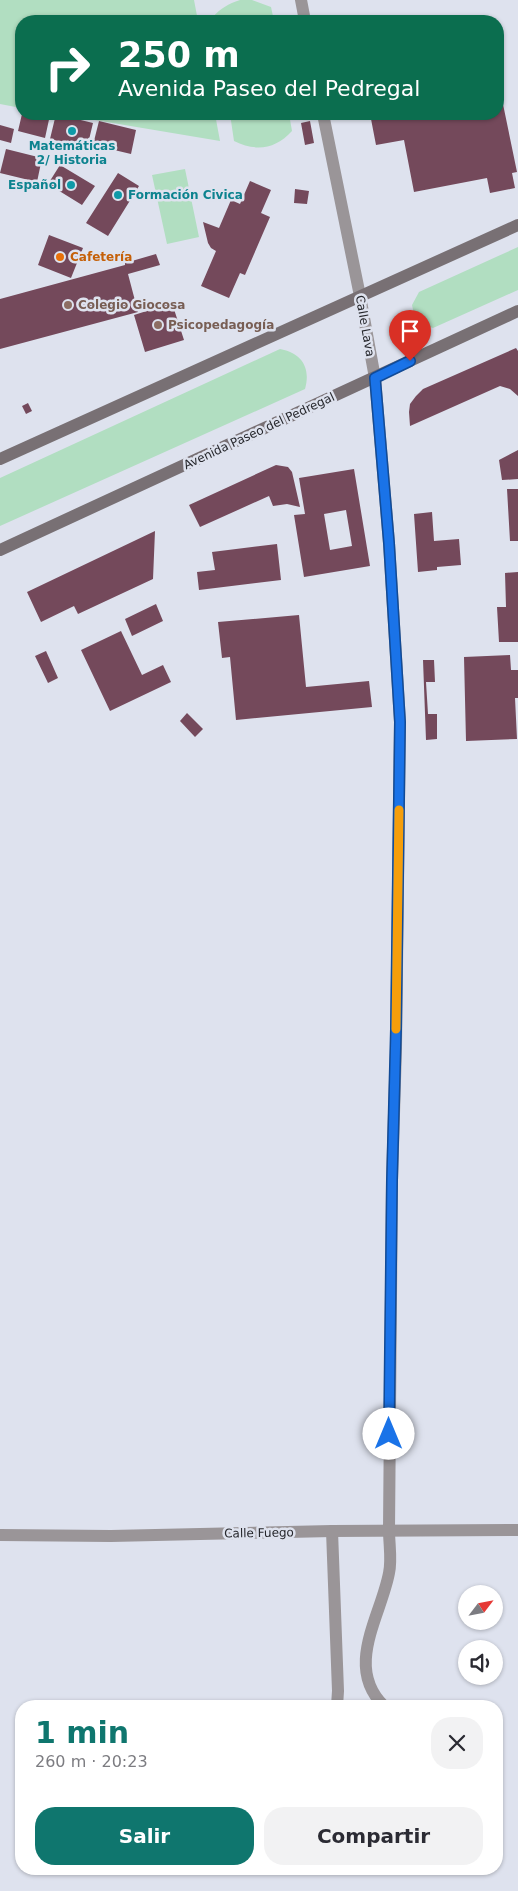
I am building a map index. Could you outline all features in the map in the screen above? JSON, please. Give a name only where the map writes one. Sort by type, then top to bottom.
[{"type":"main road","points":[[0,459],[518,225]]},
{"type":"main road","name":"Avenida Paseo del Pedregal","points":[[0,550],[518,311]]},
{"type":"street","points":[[301,0],[304,15]]},
{"type":"street","name":"Calle Lava","points":[[324,120],[375,378],[389,543],[400,722],[396,1038],[392,1180],[389,1572],[368,1640],[366,1656],[366,1673],[371,1688],[380,1700]]},
{"type":"street","name":"Calle Fuego","points":[[0,1535],[111,1536],[389,1530],[518,1530]]},
{"type":"street","points":[[332,1531],[337,1700]]},
{"type":"green space","points":[[0,0],[194,0],[197,15],[15,15],[15,107],[0,104]]},
{"type":"green space","points":[[240,0],[252,0],[271,7],[273,15],[215,15],[228,5]]},
{"type":"green space","points":[[95,120],[216,120],[220,141]]},
{"type":"green space","points":[[231,120],[290,120],[292,131],[279,142],[272,145],[250,147],[234,141]]},
{"type":"green space","points":[[185,169],[199,237],[167,244],[152,175]]},
{"type":"green space","points":[[518,247],[518,290],[433,328],[425,325],[414,314],[412,305],[419,292]]},
{"type":"green space","points":[[280,349],[294,354],[303,363],[307,374],[305,389],[0,526],[0,478]]},
{"type":"building","points":[[504,109],[517,172],[512,173],[515,188],[490,193],[487,178],[414,192],[404,140],[376,145],[371,120],[504,120]]},
{"type":"building","points":[[21,120],[49,120],[45,138],[18,131]]},
{"type":"building","name":"Matemáticas 2/ Historia","points":[[55,120],[81,120],[93,123],[87,148],[50,139]]},
{"type":"building","points":[[99,121],[136,130],[131,154],[93,145]]},
{"type":"building","points":[[310,121],[314,143],[305,145],[301,123]]},
{"type":"building","points":[[0,125],[14,129],[11,143],[0,140]]},
{"type":"building","points":[[6,149],[42,158],[37,182],[0,173]]},
{"type":"building","name":"Español","points":[[60,165],[95,186],[82,205],[48,184]]},
{"type":"building","name":"Formación Civica","points":[[118,173],[139,186],[108,236],[86,223]]},
{"type":"building","name":"Colegio Giocosa","points":[[250,181],[271,190],[261,213],[270,217],[245,275],[240,273],[229,298],[201,286],[216,251],[208,243],[203,222],[219,228],[231,200],[240,204]]},
{"type":"building","points":[[295,189],[309,191],[307,204],[294,203]]},
{"type":"building","name":"Cafetería","points":[[49,235],[83,248],[71,278],[38,265]]},
{"type":"building","name":"Colegio Giocosa","points":[[156,254],[160,265],[128,274],[138,312],[0,349],[0,299],[125,265],[125,263]]},
{"type":"building","name":"Psicopedagogía","points":[[172,303],[184,340],[145,352],[134,315]]},
{"type":"building","points":[[516,348],[518,351],[518,396],[510,389],[500,386],[410,426],[410,404],[423,389]]},
{"type":"building","points":[[28,403],[32,411],[26,414],[22,406]]},
{"type":"building","points":[[518,450],[518,479],[502,480],[499,460]]},
{"type":"building","points":[[276,465],[288,467],[292,472],[300,507],[287,504],[273,506],[269,496],[200,527],[189,505]]},
{"type":"building","points":[[354,469],[370,566],[304,577],[294,515],[305,514],[299,478]],"holes":[[[346,510],[352,546],[330,550],[324,514]]]},
{"type":"building","points":[[507,489],[518,489],[518,541],[510,541]]},
{"type":"building","points":[[432,512],[434,541],[459,539],[461,565],[437,567],[437,570],[418,572],[414,514]]},
{"type":"building","points":[[155,531],[153,579],[78,614],[74,606],[41,622],[27,592]]},
{"type":"building","points":[[277,544],[281,580],[199,590],[197,572],[215,570],[212,552]]},
{"type":"building","points":[[518,572],[518,642],[499,642],[497,607],[506,607],[505,573]]},
{"type":"building","points":[[156,604],[163,621],[132,636],[125,619]]},
{"type":"building","points":[[299,615],[306,687],[369,681],[372,707],[236,720],[230,657],[222,658],[218,622]]},
{"type":"building","points":[[121,631],[142,675],[163,665],[171,682],[110,711],[81,650]]},
{"type":"building","points":[[46,651],[58,678],[48,683],[35,656]]},
{"type":"building","points":[[510,655],[511,670],[518,670],[518,698],[515,698],[517,739],[466,741],[464,657]]},
{"type":"building","points":[[423,660],[434,660],[435,682],[426,682],[428,714],[437,714],[437,739],[426,740]]},
{"type":"building","points":[[187,713],[203,729],[195,737],[180,721]]},
{"type":"slow traffic","points":[[396,1029],[399,810]]},
{"type":"place","name":"Matemáticas 2/ Historia","points":[[72,131]]},
{"type":"place","name":"Español","points":[[71,185]]},
{"type":"place","name":"Formación Civica","points":[[118,195]]},
{"type":"place","name":"Cafetería","points":[[60,257]]},
{"type":"place","name":"Colegio Giocosa","points":[[68,305]]},
{"type":"place","name":"Psicopedagogía","points":[[158,325]]},
{"type":"route","points":[[389,1434],[400,722],[389,543],[375,378],[410,361]]}]
